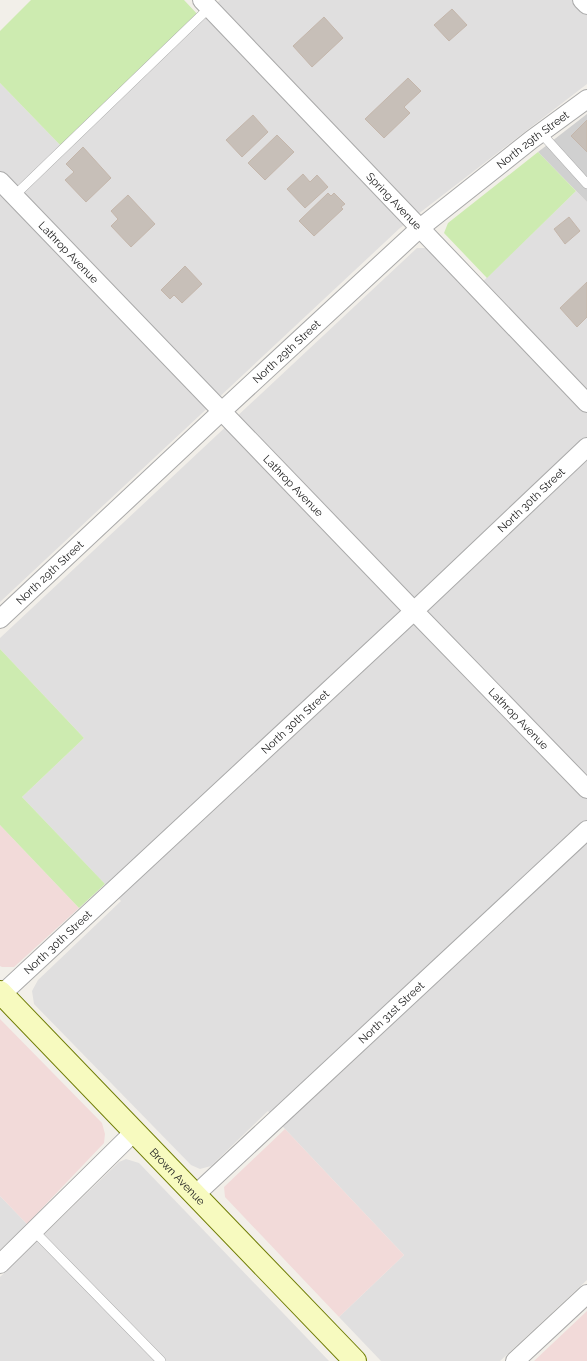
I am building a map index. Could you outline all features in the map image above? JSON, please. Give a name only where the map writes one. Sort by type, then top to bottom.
[{"type":"main road","name":"Brown Avenue","points":[[1,993],[355,1361]]},
{"type":"street","points":[[582,0],[587,6]]},
{"type":"street","name":"Spring Avenue","points":[[205,4],[587,403]]},
{"type":"street","name":"North 29th Street","points":[[0,619],[420,228],[541,133],[587,99]]},
{"type":"street","name":"Lathrop Avenue","points":[[0,181],[414,612],[587,788]]},
{"type":"street","name":"North 30th Street","points":[[1,993],[414,612],[587,447]]},
{"type":"street","name":"North 31st Street","points":[[195,1194],[587,830]]},
{"type":"street","points":[[0,1264],[135,1131]]},
{"type":"street","points":[[515,1361],[587,1294]]},
{"type":"lane","points":[[14,196],[205,4]]},
{"type":"lane","points":[[541,133],[587,184]]},
{"type":"lane","points":[[34,1231],[161,1361]]},
{"type":"shaded area","points":[[220,0],[587,0],[587,84],[400,228],[0,602],[0,83],[63,148]]},
{"type":"shaded area","points":[[587,114],[587,202],[538,152]]},
{"type":"shaded area","points":[[576,191],[587,202],[587,1280],[500,1361],[381,1361],[339,1317],[404,1255],[268,1111],[211,1166],[200,1169],[191,1165],[34,1004],[32,991],[38,980],[121,901],[22,797],[84,738],[0,649],[0,638],[417,248],[426,248],[470,294]]},
{"type":"shaded area","points":[[0,825],[79,908],[14,967],[0,966]]},
{"type":"shaded area","points":[[0,1019],[102,1123],[105,1134],[104,1143],[27,1224],[0,1196]]},
{"type":"shaded area","points":[[285,1129],[404,1255],[339,1317],[225,1197],[224,1187]]},
{"type":"shaded area","points":[[126,1159],[139,1163],[329,1361],[0,1361],[0,1277],[119,1162]]},
{"type":"shaded area","points":[[0,1196],[27,1224],[0,1250]]},
{"type":"shaded area","points":[[587,1311],[587,1361],[534,1361]]},
{"type":"green space","points":[[31,0],[184,0],[201,18],[63,148],[0,83],[0,31]]},
{"type":"green space","points":[[538,152],[576,191],[487,278],[444,233],[448,223]]},
{"type":"green space","points":[[0,649],[84,738],[22,797],[105,884],[79,908],[0,825]]},
{"type":"building","points":[[452,9],[467,25],[449,41],[434,25]]},
{"type":"building","points":[[324,17],[343,38],[312,67],[293,46]]},
{"type":"building","points":[[408,78],[421,91],[404,107],[410,113],[384,138],[365,119]]},
{"type":"building","points":[[253,115],[268,132],[242,157],[226,140]]},
{"type":"building","points":[[587,120],[587,152],[571,136]]},
{"type":"building","points":[[277,135],[294,152],[265,180],[248,163]]},
{"type":"building","points":[[83,147],[111,178],[86,202],[65,180],[74,172],[66,164]]},
{"type":"building","points":[[303,174],[310,182],[317,175],[328,187],[305,208],[287,189]]},
{"type":"building","points":[[328,193],[331,196],[334,193],[345,204],[341,207],[343,209],[314,236],[299,221]]},
{"type":"building","points":[[128,195],[155,224],[131,247],[111,226],[118,219],[111,211]]},
{"type":"building","points":[[569,217],[580,231],[565,244],[554,229]]},
{"type":"building","points":[[185,266],[202,284],[182,303],[174,295],[170,299],[161,290]]},
{"type":"building","points":[[587,282],[587,317],[577,327],[560,308]]}]
